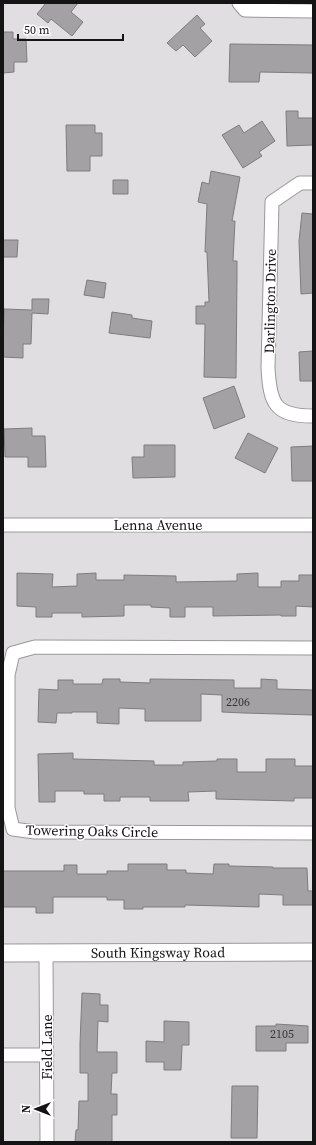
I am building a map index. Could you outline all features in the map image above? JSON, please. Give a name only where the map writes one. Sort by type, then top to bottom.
[{"type":"street","points":[[239,3],[245,10],[310,11]]},
{"type":"street","name":"Darlington Drive","points":[[313,183],[300,183],[272,202],[268,368],[269,386],[274,403],[289,414],[313,416]]},
{"type":"street","name":"Lenna Avenue","points":[[3,525],[313,524]]},
{"type":"street","name":"Towering Oaks Circle","points":[[313,648],[35,647],[13,653],[8,675],[8,808],[13,829],[35,832],[313,833]]},
{"type":"street","name":"South Kingsway Road","points":[[3,953],[313,952]]},
{"type":"street","name":"Field Lane","points":[[46,953],[47,1142]]},
{"type":"street","points":[[3,1055],[47,1055]]},
{"type":"building","points":[[46,3],[78,3],[71,12],[83,22],[72,36],[51,19],[48,23],[37,14]]},
{"type":"building","points":[[197,15],[205,24],[200,28],[212,41],[195,57],[183,45],[176,51],[167,43]]},
{"type":"building","points":[[3,32],[13,32],[13,39],[26,39],[27,62],[14,62],[14,72],[3,73]]},
{"type":"building","points":[[230,44],[313,45],[313,73],[260,72],[259,82],[229,82]]},
{"type":"building","points":[[286,111],[298,111],[298,118],[313,118],[313,145],[287,146]]},
{"type":"building","points":[[262,121],[275,141],[259,152],[262,156],[243,168],[222,135],[239,125],[244,133]]},
{"type":"building","points":[[66,125],[95,125],[95,133],[102,133],[102,156],[90,156],[90,171],[67,171]]},
{"type":"building","points":[[211,171],[240,177],[232,221],[235,221],[233,261],[237,261],[236,378],[204,377],[205,324],[196,324],[196,306],[205,306],[205,302],[209,302],[207,252],[205,252],[207,204],[198,202],[202,182],[209,184]]},
{"type":"building","points":[[113,180],[128,180],[128,194],[113,194]]},
{"type":"building","points":[[302,213],[313,214],[313,293],[301,294],[299,241]]},
{"type":"building","points":[[3,240],[18,240],[17,257],[3,257]]},
{"type":"building","points":[[87,280],[106,283],[104,298],[84,295]]},
{"type":"building","points":[[32,299],[49,299],[48,314],[32,313],[31,344],[23,344],[23,358],[3,357],[4,309],[32,310]]},
{"type":"building","points":[[112,312],[132,315],[132,318],[152,321],[150,338],[109,333]]},
{"type":"building","points":[[313,351],[313,381],[300,381],[299,352]]},
{"type":"building","points":[[234,386],[245,417],[214,429],[203,398]]},
{"type":"building","points":[[32,428],[32,436],[45,436],[46,467],[28,467],[28,457],[5,457],[4,429]]},
{"type":"building","points":[[248,433],[278,448],[265,473],[235,458]]},
{"type":"building","points":[[144,445],[175,445],[175,477],[133,478],[132,457],[144,457]]},
{"type":"building","points":[[313,446],[313,481],[292,481],[291,447]]},
{"type":"building","points":[[17,573],[53,574],[52,587],[77,586],[77,574],[96,573],[96,580],[124,580],[124,575],[176,576],[176,582],[237,581],[237,574],[258,573],[258,587],[281,587],[281,581],[299,581],[299,575],[313,575],[313,607],[296,606],[296,616],[213,616],[213,607],[185,607],[185,617],[170,617],[170,608],[151,607],[151,605],[124,605],[124,616],[82,617],[82,613],[52,613],[52,617],[36,617],[36,607],[17,606]]},
{"type":"building","points":[[103,679],[120,679],[120,682],[150,683],[150,679],[234,680],[234,688],[261,688],[261,679],[277,680],[277,689],[313,690],[313,715],[222,712],[222,695],[201,694],[201,721],[145,721],[145,709],[119,708],[119,724],[97,723],[97,712],[57,713],[56,723],[38,722],[39,689],[58,690],[58,680],[73,680],[73,684],[102,684]]},
{"type":"building","points":[[73,753],[73,759],[154,761],[154,765],[183,765],[183,762],[237,759],[237,772],[266,772],[266,759],[295,759],[295,766],[313,766],[313,798],[294,798],[294,801],[216,799],[216,791],[188,792],[189,801],[150,801],[150,797],[120,797],[120,801],[104,801],[104,794],[84,794],[84,791],[55,791],[55,802],[39,802],[38,754]]},
{"type":"building","points":[[128,864],[167,864],[167,870],[186,870],[186,873],[213,874],[214,864],[273,868],[307,868],[308,891],[313,891],[313,905],[283,905],[283,895],[259,894],[259,907],[185,905],[185,907],[143,907],[143,909],[124,909],[124,900],[107,900],[107,897],[53,897],[53,913],[36,913],[36,907],[3,907],[3,871],[64,871],[64,865],[77,865],[77,874],[107,874],[107,871],[128,871]]},
{"type":"building","points":[[82,993],[100,994],[100,1005],[108,1005],[108,1022],[98,1021],[97,1052],[117,1052],[117,1073],[112,1073],[111,1094],[117,1094],[117,1115],[112,1115],[112,1142],[75,1142],[76,1130],[78,1130],[79,1101],[88,1101],[88,1073],[80,1073]]},
{"type":"building","points":[[164,1021],[189,1022],[189,1045],[182,1045],[181,1070],[164,1070],[164,1062],[146,1062],[146,1041],[164,1042]]},
{"type":"building","points":[[276,1024],[308,1026],[308,1043],[286,1043],[286,1051],[256,1051],[256,1026],[276,1026]]},
{"type":"building","points":[[232,1086],[258,1086],[257,1138],[231,1138]]}]
